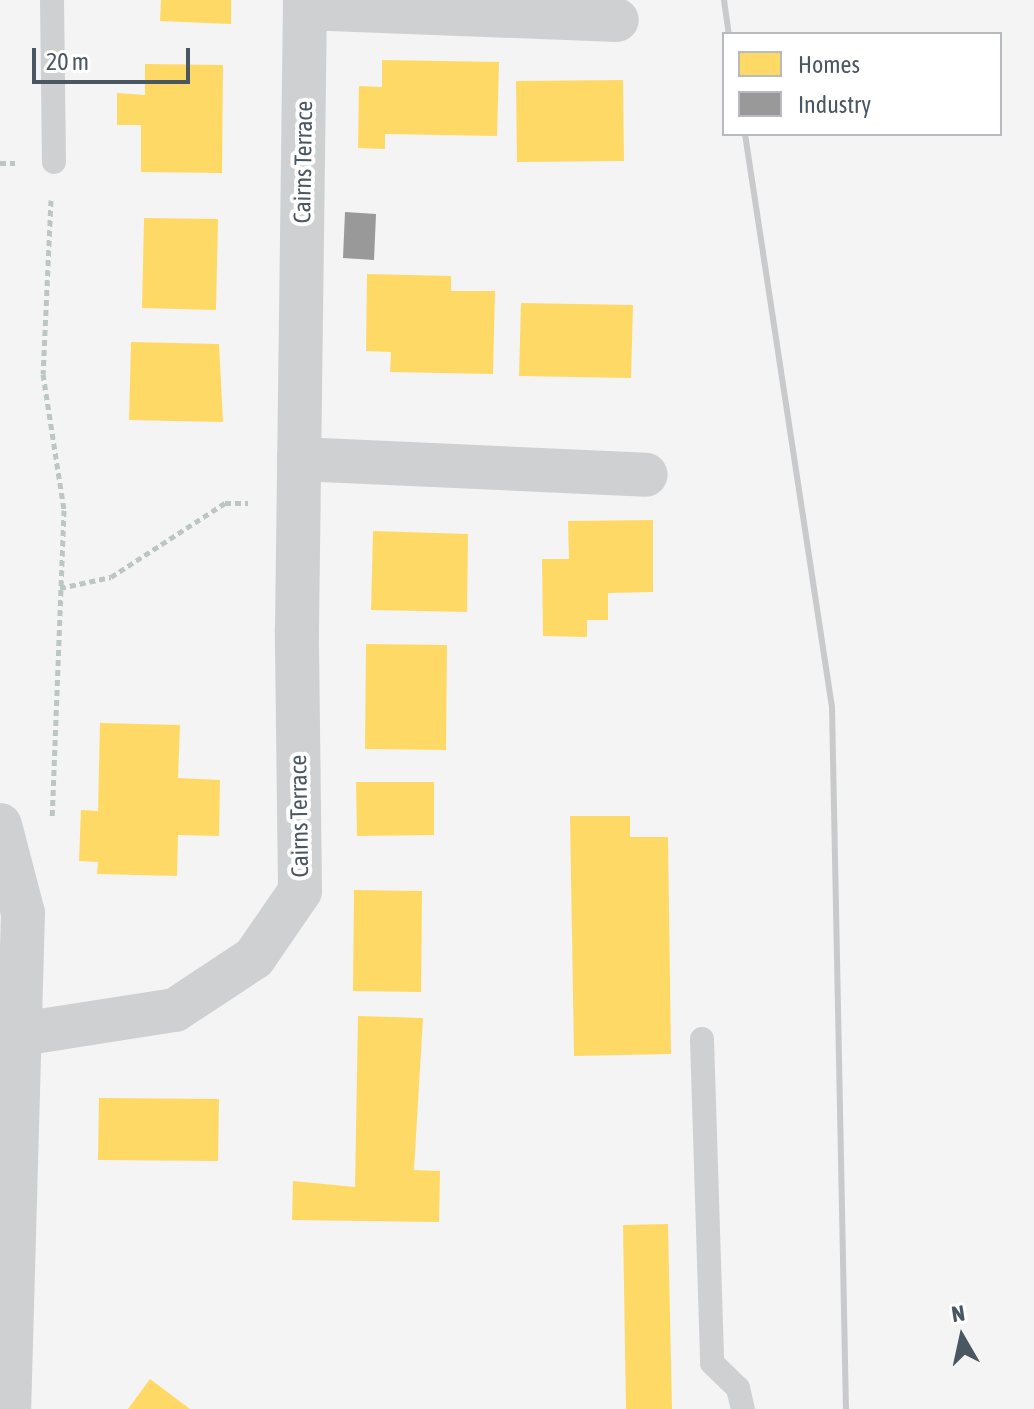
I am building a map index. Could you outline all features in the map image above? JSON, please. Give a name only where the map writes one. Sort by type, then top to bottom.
[{"type":"street","name":"Cairns Terrace","points":[[21,1034],[175,1010],[254,958],[300,891],[299,459],[305,4],[617,20]]},
{"type":"street","points":[[299,459],[646,475]]},
{"type":"street","points":[[5,837],[23,913],[9,1409]]},
{"type":"lane","points":[[52,0],[54,162]]},
{"type":"lane","points":[[702,1039],[712,1363],[738,1388],[743,1409]]},
{"type":"path","points":[[5,837],[52,819],[64,510],[43,374],[45,253],[54,162]]},
{"type":"path","points":[[60,588],[111,577],[225,503],[299,502]]},
{"type":"building: Homes","points":[[161,0],[231,0],[231,24],[160,21]]},
{"type":"building: Homes","points":[[382,60],[499,62],[497,136],[385,134],[385,149],[358,148],[359,86],[382,87]]},
{"type":"building: Homes","points":[[145,64],[223,65],[222,173],[141,172],[141,125],[117,125],[117,93],[145,95]]},
{"type":"building: Homes","points":[[623,80],[624,161],[517,162],[516,81]]},
{"type":"building: Homes","points":[[144,218],[218,219],[216,310],[142,308]]},
{"type":"building: Homes","points":[[367,274],[451,276],[451,291],[495,291],[493,374],[390,372],[391,352],[366,351]]},
{"type":"building: Homes","points":[[521,303],[633,305],[631,378],[519,376]]},
{"type":"building: Homes","points":[[131,342],[219,344],[223,422],[129,420]]},
{"type":"building: Homes","points":[[653,520],[653,592],[608,593],[608,620],[587,620],[587,637],[543,636],[542,559],[569,559],[568,521]]},
{"type":"building: Homes","points":[[373,531],[468,534],[467,612],[371,610]]},
{"type":"building: Homes","points":[[366,644],[447,645],[446,750],[365,749]]},
{"type":"building: Homes","points":[[100,723],[180,725],[178,778],[220,780],[219,836],[178,835],[177,876],[97,874],[98,862],[79,861],[81,810],[98,811]]},
{"type":"building: Homes","points":[[356,782],[434,782],[434,835],[357,836]]},
{"type":"building: Homes","points":[[570,816],[630,816],[630,837],[668,837],[671,1054],[574,1056]]},
{"type":"building: Homes","points":[[354,890],[422,891],[421,992],[353,991]]},
{"type":"building: Homes","points":[[358,1016],[423,1018],[414,1170],[440,1171],[439,1222],[292,1220],[293,1181],[355,1187]]},
{"type":"building: Homes","points":[[99,1098],[219,1099],[218,1161],[98,1160]]},
{"type":"building: Homes","points":[[668,1224],[672,1409],[626,1409],[623,1225]]},
{"type":"building: Homes","points":[[150,1379],[190,1409],[128,1409]]},
{"type":"building: Industry","points":[[345,212],[376,214],[374,260],[343,258]]},
{"type":"railway","points":[[724,0],[729,32]]},
{"type":"railway","points":[[745,136],[832,707],[846,1409]]}]
